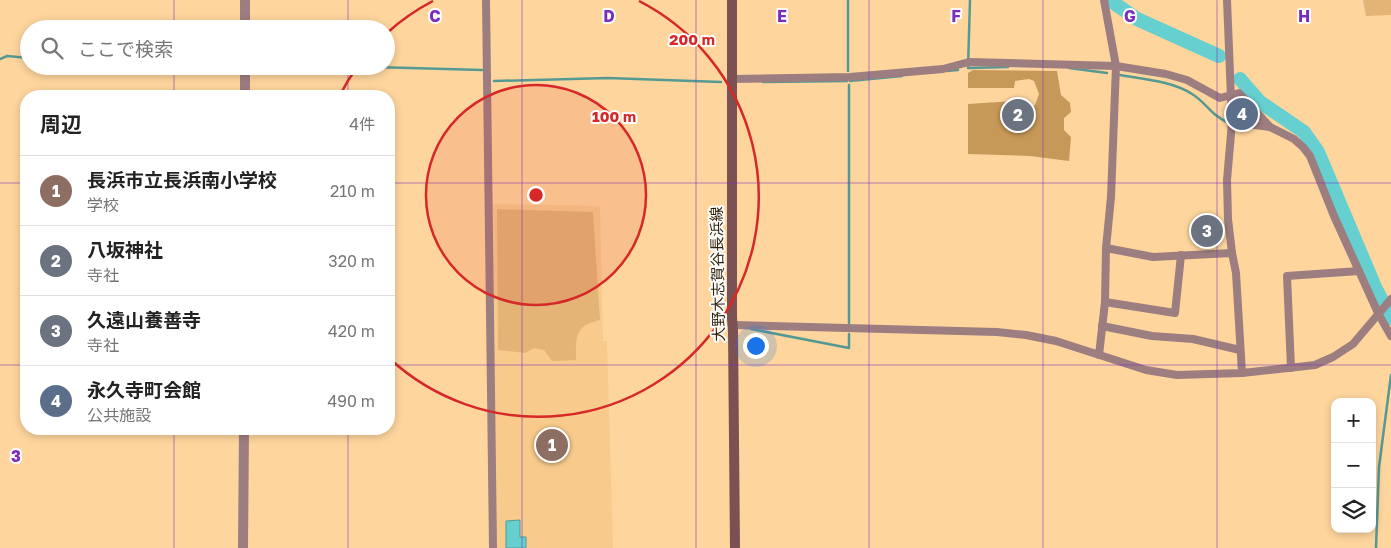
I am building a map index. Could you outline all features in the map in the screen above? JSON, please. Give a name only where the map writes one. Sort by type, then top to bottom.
[{"type":"main road","name":"大野木志賀谷長浜線","points":[[732,0],[735,548]]},
{"type":"street","points":[[245,0],[245,20]]},
{"type":"street","points":[[486,0],[493,548]]},
{"type":"street","points":[[1227,0],[1232,122],[1227,180],[1228,219],[1236,273],[1242,373]]},
{"type":"street","points":[[1099,355],[1105,302],[1106,248],[1111,197],[1116,66],[1107,11],[1103,1]]},
{"type":"street","points":[[732,78],[850,77],[943,69],[968,62],[1116,66],[1166,74],[1187,80],[1220,98],[1239,93],[1270,127]]},
{"type":"street","points":[[245,75],[245,90]]},
{"type":"street","points":[[1232,122],[1270,127],[1294,139],[1310,156],[1359,271],[1391,336]]},
{"type":"street","points":[[1106,248],[1153,257],[1232,254]]},
{"type":"street","points":[[1105,302],[1175,313],[1181,255]]},
{"type":"street","points":[[1291,368],[1287,276],[1359,271]]},
{"type":"street","points":[[733,325],[997,332],[1056,341],[1146,370],[1177,375],[1242,373],[1315,365],[1333,357],[1353,344],[1390,300]]},
{"type":"street","points":[[1102,326],[1152,336],[1193,339],[1240,350]]},
{"type":"street","points":[[243,548],[244,435]]},
{"type":"shaded area","points":[[1363,0],[1391,0],[1391,15],[1366,16]]},
{"type":"shaded area","points":[[973,70],[1057,71],[1061,95],[1070,103],[1071,112],[1064,118],[1064,130],[1071,137],[1069,161],[1030,156],[968,154],[968,104],[1014,101],[1016,109],[1025,111],[1035,105],[1039,94],[1034,81],[1029,79],[1015,81],[1014,88],[968,88],[968,73]]},
{"type":"shaded area","points":[[493,204],[600,206],[603,341],[607,341],[613,548],[495,548]]},
{"type":"shaded area","points":[[497,209],[593,212],[600,320],[585,326],[578,334],[576,360],[552,361],[544,350],[534,348],[525,353],[498,350]]},
{"type":"water","points":[[520,520],[520,537],[526,537],[526,548],[506,548],[506,521]]},
{"type":"waterway","points":[[848,0],[848,71]]},
{"type":"waterway","points":[[970,0],[968,68],[1008,67]]},
{"type":"waterway","points":[[1111,1],[1137,19],[1219,56]]},
{"type":"waterway","points":[[0,59],[7,56],[20,57]]},
{"type":"waterway","points":[[395,68],[482,70]]},
{"type":"waterway","points":[[1069,68],[1107,73]]},
{"type":"waterway","points":[[947,71],[958,70]]},
{"type":"waterway","points":[[1120,75],[1176,86],[1197,98],[1217,116],[1229,123]]},
{"type":"waterway","points":[[850,81],[902,76]]},
{"type":"waterway","points":[[494,81],[608,78],[721,82]]},
{"type":"waterway","points":[[1240,79],[1260,102],[1304,132],[1318,152],[1375,287],[1391,318]]},
{"type":"waterway","points":[[763,82],[847,81]]},
{"type":"waterway","points":[[849,85],[849,323]]},
{"type":"waterway","points":[[1331,201],[1337,199]]},
{"type":"waterway","points":[[751,329],[849,348],[849,334]]},
{"type":"waterway","points":[[1376,548],[1379,467],[1391,375]]},
{"type":"place","name":"永久寺町会館","points":[[1242,114]]},
{"type":"place","name":"八坂神社","points":[[1018,115]]},
{"type":"place","name":"久遠山養善寺","points":[[1207,231]]},
{"type":"place","name":"長浜市立長浜南小学校","points":[[552,445]]}]
